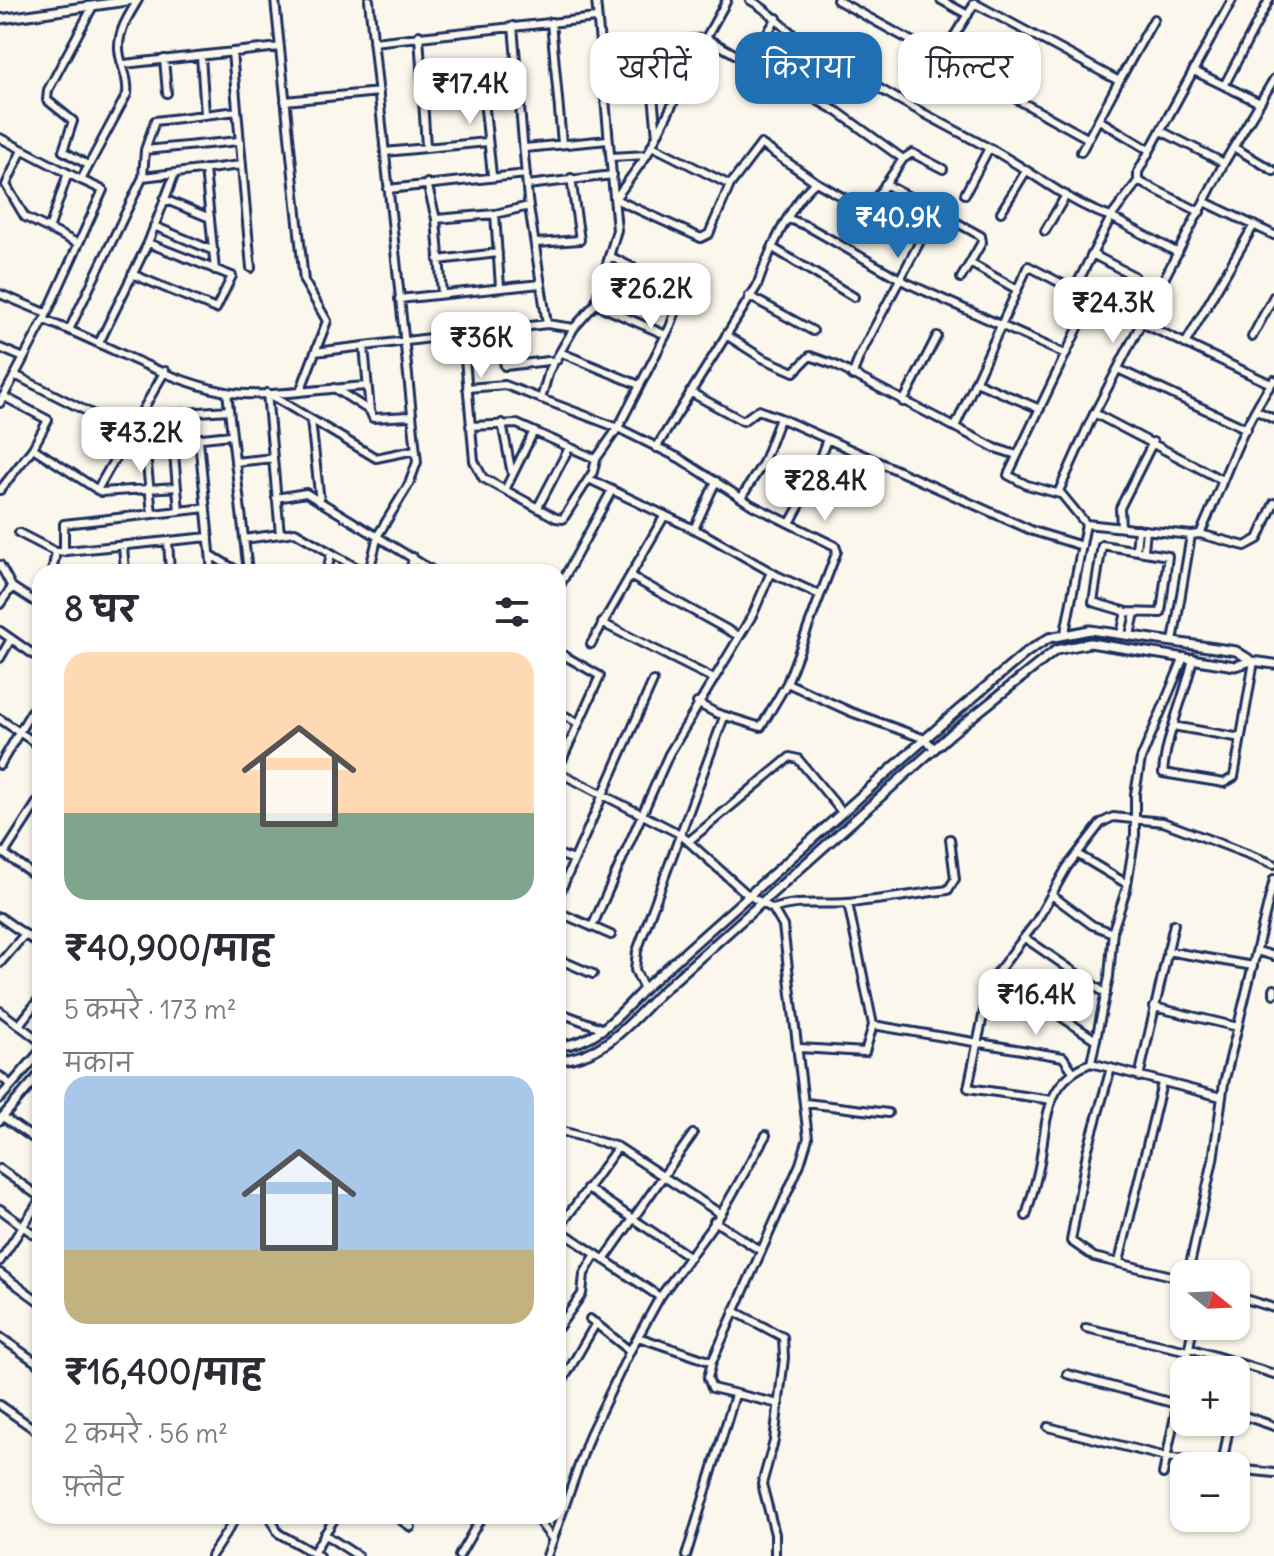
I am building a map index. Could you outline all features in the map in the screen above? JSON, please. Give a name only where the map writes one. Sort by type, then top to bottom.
[{"type":"street","points":[[0,19],[136,0]]},
{"type":"street","points":[[81,180],[127,94],[129,78],[119,50],[124,24],[136,0]]},
{"type":"street","points":[[275,0],[304,281],[327,321],[301,389]]},
{"type":"street","points":[[369,0],[417,462],[409,484],[378,535],[369,564]]},
{"type":"street","points":[[596,0],[597,32]]},
{"type":"street","points":[[709,32],[727,0]]},
{"type":"street","points":[[750,0],[804,42],[902,102],[989,148],[1081,207],[1111,217],[1178,253]]},
{"type":"street","points":[[837,0],[898,36]]},
{"type":"street","points":[[941,0],[968,15]]},
{"type":"street","points":[[1074,290],[1111,217],[1138,181],[1138,172],[1149,150],[1232,0]]},
{"type":"street","points":[[1225,84],[1269,0]]},
{"type":"street","points":[[957,32],[976,2],[1119,81]]},
{"type":"street","points":[[88,165],[63,151],[73,121],[47,100],[48,90],[93,6]]},
{"type":"street","points":[[373,42],[596,18]]},
{"type":"street","points":[[768,32],[777,18]]},
{"type":"street","points":[[1081,152],[1154,19]]},
{"type":"street","points":[[551,22],[562,143]]},
{"type":"street","points":[[513,26],[529,206],[547,324]]},
{"type":"street","points":[[419,35],[426,147]]},
{"type":"street","points":[[124,64],[280,47]]},
{"type":"street","points":[[232,52],[251,268]]},
{"type":"street","points":[[201,56],[205,114]]},
{"type":"street","points":[[164,59],[167,93]]},
{"type":"street","points":[[422,78],[515,69]]},
{"type":"street","points":[[1194,71],[1260,103]]},
{"type":"street","points":[[481,72],[492,175]]},
{"type":"street","points":[[1274,79],[1224,163],[1094,413],[1059,491],[1086,524],[1196,535],[1245,546],[1258,539],[1274,503]]},
{"type":"street","points":[[285,101],[379,92]]},
{"type":"street","points":[[541,399],[549,371],[560,357],[574,328],[595,304],[617,230],[604,104]]},
{"type":"street","points":[[654,104],[657,137]]},
{"type":"street","points":[[615,199],[647,155],[673,104]]},
{"type":"street","points":[[824,104],[903,159]]},
{"type":"street","points":[[1026,104],[1087,138]]},
{"type":"street","points":[[69,330],[143,177],[145,150],[155,121],[237,111]]},
{"type":"street","points":[[1099,120],[1149,150]]},
{"type":"street","points":[[1161,131],[1224,163]]},
{"type":"street","points":[[0,138],[103,190],[45,317],[2,399],[48,420],[33,448],[0,490]]},
{"type":"street","points":[[525,148],[608,140]]},
{"type":"street","points":[[145,150],[239,141]]},
{"type":"street","points":[[385,152],[487,142]]},
{"type":"street","points":[[615,199],[701,238],[709,234],[730,185],[761,144],[816,182],[867,211],[903,159],[912,153],[943,169]]},
{"type":"street","points":[[652,146],[730,185]]},
{"type":"street","points":[[965,194],[989,148]]},
{"type":"street","points":[[1235,148],[1274,171]]},
{"type":"street","points":[[22,150],[6,185],[25,217],[77,243]]},
{"type":"street","points":[[611,157],[647,155]]},
{"type":"street","points":[[143,177],[241,165]]},
{"type":"street","points":[[205,169],[215,270]]},
{"type":"street","points":[[1001,212],[1026,171]]},
{"type":"street","points":[[49,229],[68,173]]},
{"type":"street","points":[[99,343],[148,243],[175,173]]},
{"type":"street","points":[[388,189],[492,175],[526,174]]},
{"type":"street","points":[[527,185],[613,175]]},
{"type":"street","points":[[537,243],[580,240],[571,178]]},
{"type":"street","points":[[1138,181],[1200,212]]},
{"type":"street","points":[[656,448],[749,296],[805,190],[816,182]]},
{"type":"street","points":[[427,183],[436,219],[442,293]]},
{"type":"street","points":[[885,184],[981,236],[982,242],[961,278]]},
{"type":"street","points":[[1045,231],[1066,195]]},
{"type":"street","points":[[164,199],[210,218]]},
{"type":"street","points":[[1205,202],[1274,235]]},
{"type":"street","points":[[436,219],[495,214],[529,206]]},
{"type":"street","points":[[852,376],[936,211]]},
{"type":"street","points":[[495,214],[500,287]]},
{"type":"street","points":[[789,219],[900,279],[1065,354]]},
{"type":"street","points":[[1185,344],[1254,225]]},
{"type":"street","points":[[154,226],[214,251]]},
{"type":"street","points":[[132,274],[216,309],[232,276],[148,243]]},
{"type":"street","points":[[773,248],[854,297]]},
{"type":"street","points":[[438,260],[498,253]]},
{"type":"street","points":[[1092,254],[1134,276]]},
{"type":"street","points":[[463,336],[474,461],[483,478],[563,519],[589,479],[596,459],[618,428],[666,335],[683,292],[609,256]]},
{"type":"street","points":[[970,263],[1016,289]]},
{"type":"street","points":[[955,427],[1028,266],[1090,300],[1008,475],[1027,485],[1063,495]]},
{"type":"street","points":[[399,299],[540,284]]},
{"type":"street","points":[[0,294],[99,343],[165,371],[227,392],[267,393],[367,386]]},
{"type":"street","points":[[749,296],[813,331]]},
{"type":"street","points":[[1252,337],[1274,296]]},
{"type":"street","points":[[595,304],[666,335]]},
{"type":"street","points":[[1142,323],[1272,382],[1220,479],[1196,535],[1173,642]]},
{"type":"street","points":[[315,352],[547,324],[574,328]]},
{"type":"street","points":[[496,331],[505,366],[560,357],[639,385]]},
{"type":"street","points":[[726,335],[762,358],[794,372],[810,356],[835,365],[995,448],[1017,455]]},
{"type":"street","points":[[903,402],[937,336]]},
{"type":"street","points":[[364,346],[370,411]]},
{"type":"street","points":[[0,348],[24,358]]},
{"type":"street","points":[[1118,369],[1247,429]]},
{"type":"street","points":[[97,490],[165,371]]},
{"type":"street","points":[[15,375],[108,422],[102,432],[125,442],[145,444],[231,435]]},
{"type":"street","points":[[976,382],[1040,409]]},
{"type":"street","points":[[467,388],[497,384],[618,428],[716,481],[741,498],[835,546],[837,551],[787,683],[761,727],[724,717],[697,703]]},
{"type":"street","points":[[334,388],[370,411],[377,420],[410,416]]},
{"type":"street","points":[[227,392],[247,564]]},
{"type":"street","points":[[690,392],[743,421],[758,410],[780,418],[1033,531],[1082,546]]},
{"type":"street","points":[[267,393],[376,458],[415,450]]},
{"type":"street","points":[[267,393],[280,534]]},
{"type":"street","points":[[139,416],[229,410]]},
{"type":"street","points":[[1255,410],[1274,419]]},
{"type":"street","points":[[1094,413],[1220,479]]},
{"type":"street","points":[[741,498],[763,463],[780,418]]},
{"type":"street","points":[[311,420],[320,502]]},
{"type":"street","points":[[502,423],[513,475]]},
{"type":"street","points":[[470,426],[517,424],[596,459]]},
{"type":"street","points":[[505,490],[533,433]]},
{"type":"street","points":[[790,523],[807,492],[827,439]]},
{"type":"street","points":[[199,440],[212,564]]},
{"type":"street","points":[[173,442],[179,511]]},
{"type":"street","points":[[1121,527],[1120,508],[1153,442]]},
{"type":"street","points":[[145,444],[152,514]]},
{"type":"street","points":[[33,448],[97,490],[177,487]]},
{"type":"street","points":[[538,507],[569,448]]},
{"type":"street","points":[[235,462],[273,458]]},
{"type":"street","points":[[589,479],[694,529],[820,595]]},
{"type":"street","points":[[694,529],[716,481]]},
{"type":"street","points":[[566,574],[612,490]]},
{"type":"street","points":[[276,498],[306,493],[423,564]]},
{"type":"street","points":[[55,564],[64,524],[206,508]]},
{"type":"street","points":[[591,644],[665,515]]},
{"type":"street","points":[[1065,633],[1086,524]]},
{"type":"street","points":[[1140,550],[1142,529]]},
{"type":"street","points":[[244,539],[295,532],[351,564]]},
{"type":"street","points":[[19,533],[60,552],[209,537]]},
{"type":"street","points":[[168,541],[169,564]]},
{"type":"street","points":[[1107,545],[1170,559],[1163,608],[1155,614],[1126,612],[1093,602],[1099,549],[1107,545]]},
{"type":"street","points":[[123,546],[124,564]]},
{"type":"street","points":[[329,564],[331,553]]},
{"type":"street","points":[[211,555],[226,564]]},
{"type":"street","points":[[412,564],[413,557]]},
{"type":"street","points":[[0,565],[12,587],[32,600]]},
{"type":"street","points":[[592,927],[641,814],[697,703],[753,614],[771,572]]},
{"type":"street","points":[[630,576],[737,635]]},
{"type":"street","points":[[0,604],[12,587]]},
{"type":"street","points":[[1126,612],[1126,635]]},
{"type":"street","points":[[1126,635],[1135,613]]},
{"type":"street","points":[[602,623],[712,678]]},
{"type":"street","points":[[566,1045],[587,1041],[604,1029],[748,895],[1027,652],[1065,633],[1090,630],[1236,651],[1253,661],[1274,664]]},
{"type":"street","points":[[0,631],[32,653]]},
{"type":"street","points":[[0,658],[11,639]]},
{"type":"street","points":[[566,1058],[594,1053],[615,1039],[760,904],[935,749],[1036,663],[1056,650],[1090,643],[1235,666],[1253,661]]},
{"type":"street","points":[[566,657],[600,676],[566,749]]},
{"type":"street","points":[[1188,658],[1184,701],[1164,756],[1163,773],[1230,782],[1234,777],[1253,661]]},
{"type":"street","points":[[1091,1063],[1106,994],[1113,933],[1127,884],[1141,759],[1188,658]]},
{"type":"street","points":[[566,878],[653,681]]},
{"type":"street","points":[[787,683],[851,712],[925,739],[935,749]]},
{"type":"street","points":[[0,765],[32,712]]},
{"type":"street","points":[[566,716],[576,722]]},
{"type":"street","points":[[644,989],[635,970],[637,951],[724,717]]},
{"type":"street","points":[[0,719],[32,740]]},
{"type":"street","points":[[1173,726],[1241,738]]},
{"type":"street","points":[[0,747],[8,752]]},
{"type":"street","points":[[689,841],[790,757],[798,759],[842,812]]},
{"type":"street","points":[[566,774],[680,834],[748,895],[773,909],[796,902],[811,905],[848,903],[948,890],[955,879],[950,839]]},
{"type":"street","points":[[32,810],[2,853],[32,874]]},
{"type":"street","points":[[1052,1100],[968,1088],[990,982],[1025,938],[1077,854],[1101,823],[1113,817],[1184,828],[1274,864]]},
{"type":"street","points":[[1077,854],[1127,884]]},
{"type":"street","points":[[566,857],[574,860]]},
{"type":"street","points":[[1191,1260],[1213,1160],[1221,1097],[1253,966],[1270,912],[1274,879]]},
{"type":"street","points":[[1053,896],[1092,925],[1113,933]]},
{"type":"street","points":[[800,1048],[865,1052],[873,1025],[848,903]]},
{"type":"street","points":[[773,909],[783,926],[800,1048],[808,1138],[712,1362],[708,1378],[712,1388],[779,1404]]},
{"type":"street","points":[[566,916],[611,935]]},
{"type":"street","points":[[0,917],[32,939]]},
{"type":"street","points":[[1139,1077],[1174,924]]},
{"type":"street","points":[[0,963],[25,934]]},
{"type":"street","points":[[1025,938],[1106,994]]},
{"type":"street","points":[[1167,951],[1253,966]]},
{"type":"street","points":[[1257,951],[1274,956]]},
{"type":"street","points":[[566,962],[593,974]]},
{"type":"street","points":[[997,974],[1096,1040]]},
{"type":"street","points":[[1154,1007],[1238,1027]]},
{"type":"street","points":[[19,1025],[32,1008]]},
{"type":"street","points":[[0,1011],[32,1035]]},
{"type":"street","points":[[566,1015],[604,1029]]},
{"type":"street","points":[[873,1025],[1063,1057],[1072,1070]]},
{"type":"street","points":[[0,1098],[32,1061]]},
{"type":"street","points":[[1026,1216],[1040,1163],[1044,1123],[1052,1100],[1072,1070],[1091,1063],[1221,1097]]},
{"type":"street","points":[[1111,1068],[1087,1152],[1071,1241],[1094,1257],[1170,1275]]},
{"type":"street","points":[[0,1076],[11,1085]]},
{"type":"street","points":[[32,1083],[1,1118],[32,1138]]},
{"type":"street","points":[[1119,1262],[1162,1083]]},
{"type":"street","points":[[806,1103],[888,1113]]},
{"type":"street","points":[[566,1132],[618,1147],[721,1214]]},
{"type":"street","points":[[604,1260],[693,1134]]},
{"type":"street","points":[[566,1503],[590,1434],[630,1351],[660,1297],[721,1214],[766,1135]]},
{"type":"street","points":[[566,1218],[618,1147]]},
{"type":"street","points":[[0,1169],[32,1192]]},
{"type":"street","points":[[587,1188],[690,1257]]},
{"type":"street","points":[[0,1209],[32,1233]]},
{"type":"street","points":[[0,1261],[32,1212]]},
{"type":"street","points":[[714,1221],[761,1251]]},
{"type":"street","points":[[566,1234],[660,1297]]},
{"type":"street","points":[[566,1317],[582,1294],[584,1274],[596,1254]]},
{"type":"street","points":[[0,1273],[32,1296]]},
{"type":"street","points":[[1250,1300],[1274,1308]]},
{"type":"street","points":[[734,1311],[783,1337],[779,1404],[762,1484],[775,1534],[775,1556]]},
{"type":"street","points":[[566,1373],[593,1321],[630,1351]]},
{"type":"street","points":[[1086,1328],[1188,1350],[1274,1374]]},
{"type":"street","points":[[0,1337],[32,1359]]},
{"type":"street","points":[[638,1337],[712,1362]]},
{"type":"street","points":[[1187,1356],[1190,1340]]},
{"type":"street","points":[[1067,1374],[1170,1399]]},
{"type":"street","points":[[686,1556],[735,1395]]},
{"type":"street","points":[[0,1405],[32,1427]]},
{"type":"street","points":[[1250,1418],[1274,1426]]},
{"type":"street","points":[[1048,1427],[1170,1458]]},
{"type":"street","points":[[1163,1474],[1171,1436]]},
{"type":"street","points":[[1250,1470],[1274,1473]]},
{"type":"street","points":[[223,1556],[212,1553],[232,1524]]},
{"type":"street","points":[[274,1524],[278,1533],[316,1554],[331,1524]]},
{"type":"street","points":[[407,1524],[411,1527]]},
{"type":"street","points":[[459,1556],[477,1524]]},
{"type":"street","points":[[541,1524],[553,1540]]},
{"type":"street","points":[[547,1556],[559,1524]]},
{"type":"street","points":[[324,1534],[358,1556]]}]
